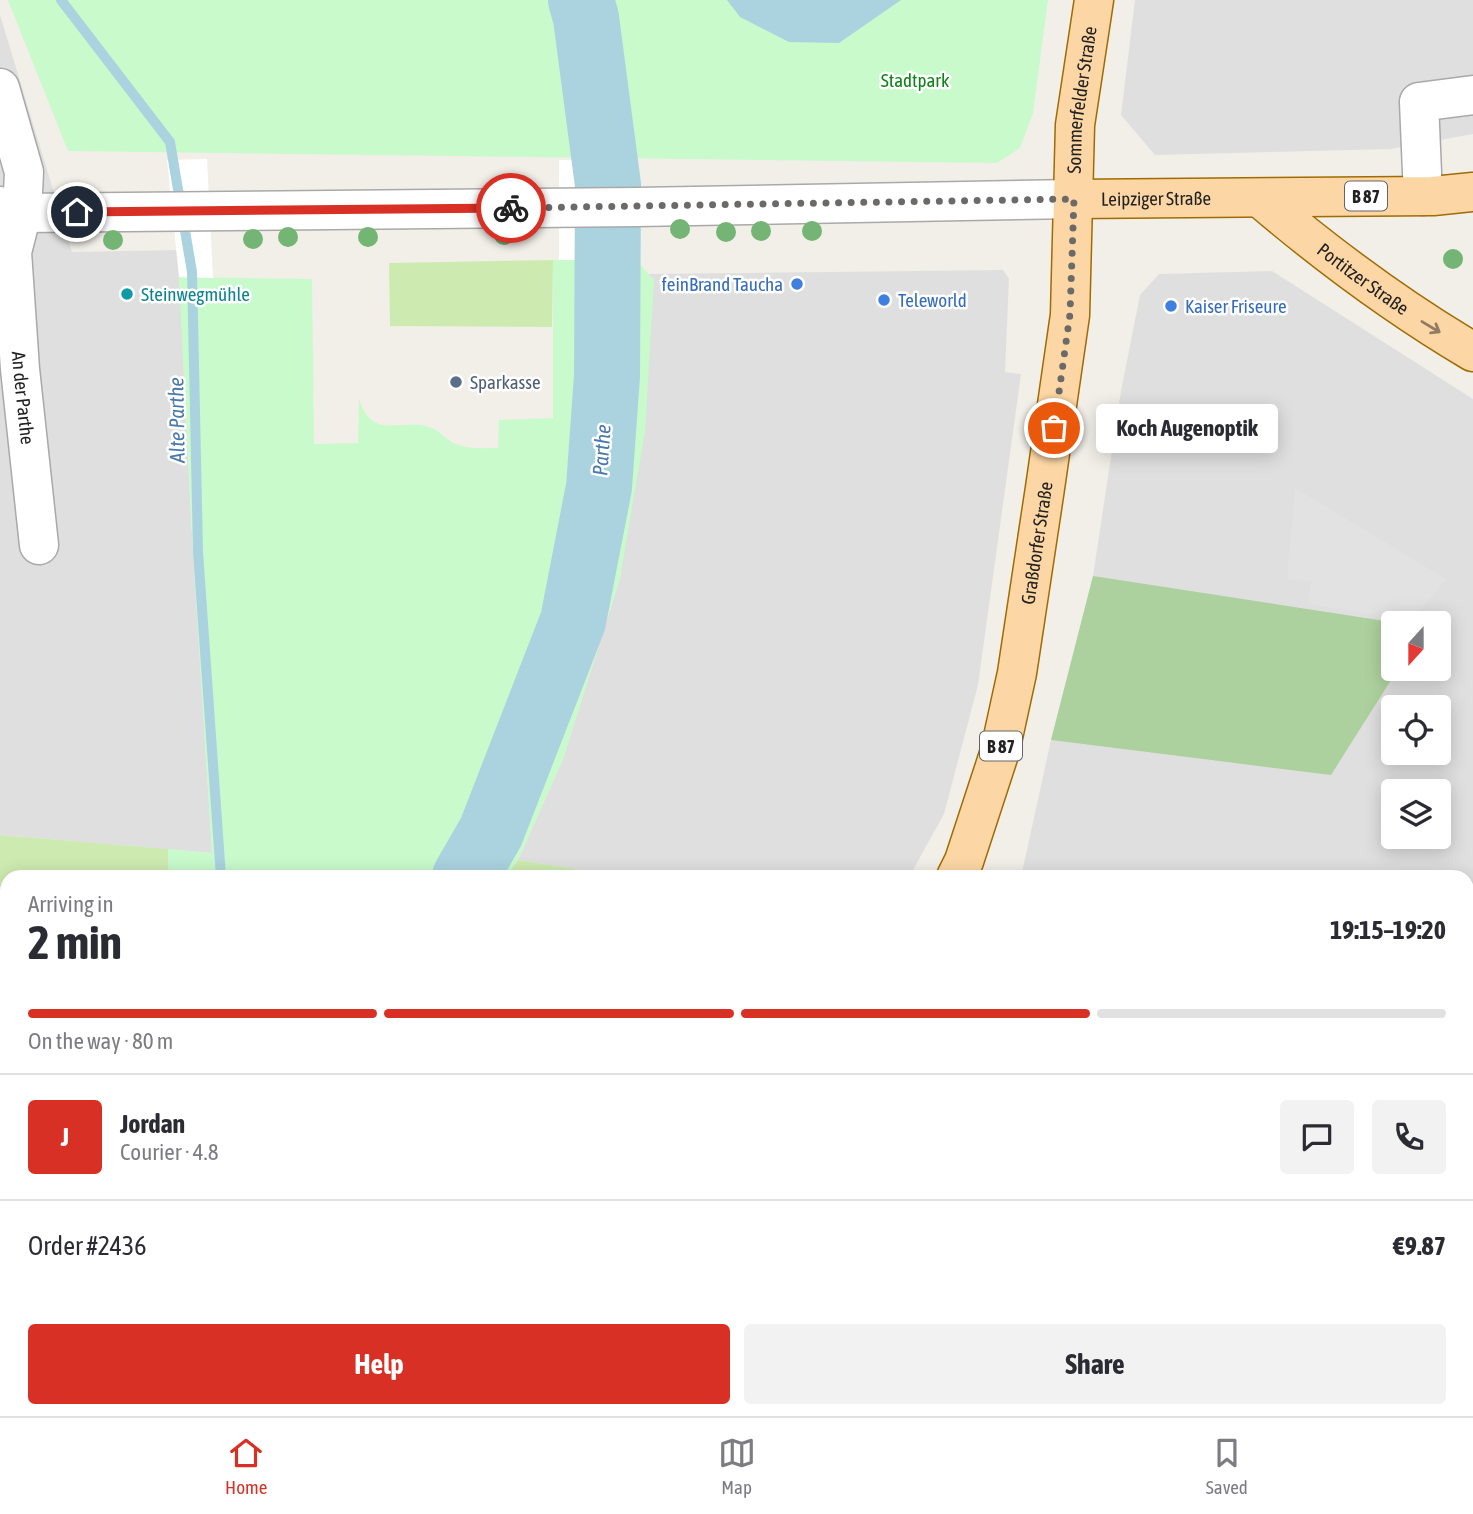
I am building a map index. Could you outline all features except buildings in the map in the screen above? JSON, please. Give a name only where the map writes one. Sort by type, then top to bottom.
[{"type":"main road","name":"Sommerfelder Straße","points":[[1074,199],[1075,125],[1094,0]]},
{"type":"main road","name":"Leipziger Straße","points":[[1074,199],[1423,196],[1473,192]]},
{"type":"main road","name":"Portitzer Straße","points":[[1260,198],[1338,262],[1417,319],[1473,352]]},
{"type":"main road","name":"Graßdorfer Straße","points":[[959,870],[1000,751],[1017,673],[1070,314],[1074,199]]},
{"type":"street","name":"An der Parthe","points":[[0,88],[24,173],[11,209],[12,252],[20,369],[39,545]]},
{"type":"street","points":[[1423,196],[1419,102],[1473,95]]},
{"type":"street","name":"Leipziger Straße","points":[[11,209],[191,211],[558,208],[1074,199]]},
{"type":"shaded area","points":[[1135,0],[1473,0],[1473,134],[1391,149],[1155,155],[1121,115]]},
{"type":"shaded area","points":[[0,15],[72,252],[178,250],[191,519],[212,853],[0,835]]},
{"type":"shaded area","points":[[1003,270],[1009,279],[1005,372],[1021,374],[978,685],[944,814],[913,870],[582,870],[518,860],[563,759],[620,578],[654,280],[647,274]]},
{"type":"shaded area","points":[[1272,271],[1473,399],[1473,870],[1023,870],[1051,740],[1093,576],[1121,391],[1140,295],[1159,274]]},
{"type":"shaded area","points":[[1295,488],[1446,579],[1420,611],[1381,611],[1381,615],[1308,604],[1311,582],[1287,579]]},
{"type":"green space","name":"Stadtpark","points":[[8,0],[1048,0],[1033,113],[1020,148],[997,163],[68,151]]},
{"type":"green space","points":[[553,260],[552,327],[390,326],[389,263]]},
{"type":"green space","points":[[553,260],[636,260],[654,280],[645,431],[620,578],[563,759],[518,860],[510,870],[169,870],[168,849],[212,853],[179,277],[312,279],[314,444],[358,443],[359,399],[365,412],[380,424],[421,425],[435,429],[450,441],[474,448],[498,448],[499,420],[553,418]]},
{"type":"green space","points":[[1093,576],[1381,620],[1381,681],[1390,681],[1331,775],[1051,740]]},
{"type":"green space","points":[[0,835],[168,849],[169,870],[0,870]]},
{"type":"green space","points":[[518,860],[582,870],[510,870]]},
{"type":"water","points":[[727,0],[901,0],[839,43],[789,42],[740,17]]},
{"type":"pier","points":[[207,159],[213,278],[179,277],[167,160]]},
{"type":"pier","points":[[559,160],[638,161],[636,260],[559,260]]},
{"type":"waterway","name":"Alte Parthe","points":[[61,0],[170,142],[192,272],[198,552],[221,870]]},
{"type":"waterway","name":"Parthe","points":[[469,870],[491,832],[573,621],[599,487],[607,376],[608,185],[586,18],[581,0]]},
{"type":"way so far","points":[[511,208],[1074,199],[1070,314],[1054,428]]},
{"type":"place","name":"feinBrand Taucha","points":[[797,284]]},
{"type":"place","name":"Steinwegmühle","points":[[127,294]]},
{"type":"place","name":"Teleworld","points":[[884,300]]},
{"type":"place","name":"Kaiser Friseure","points":[[1171,306]]},
{"type":"place","name":"Sparkasse","points":[[456,382]]},
{"type":"place","name":"Koch Augenoptik","points":[[1054,428]]},
{"type":"route","points":[[77,212],[511,208]]}]
